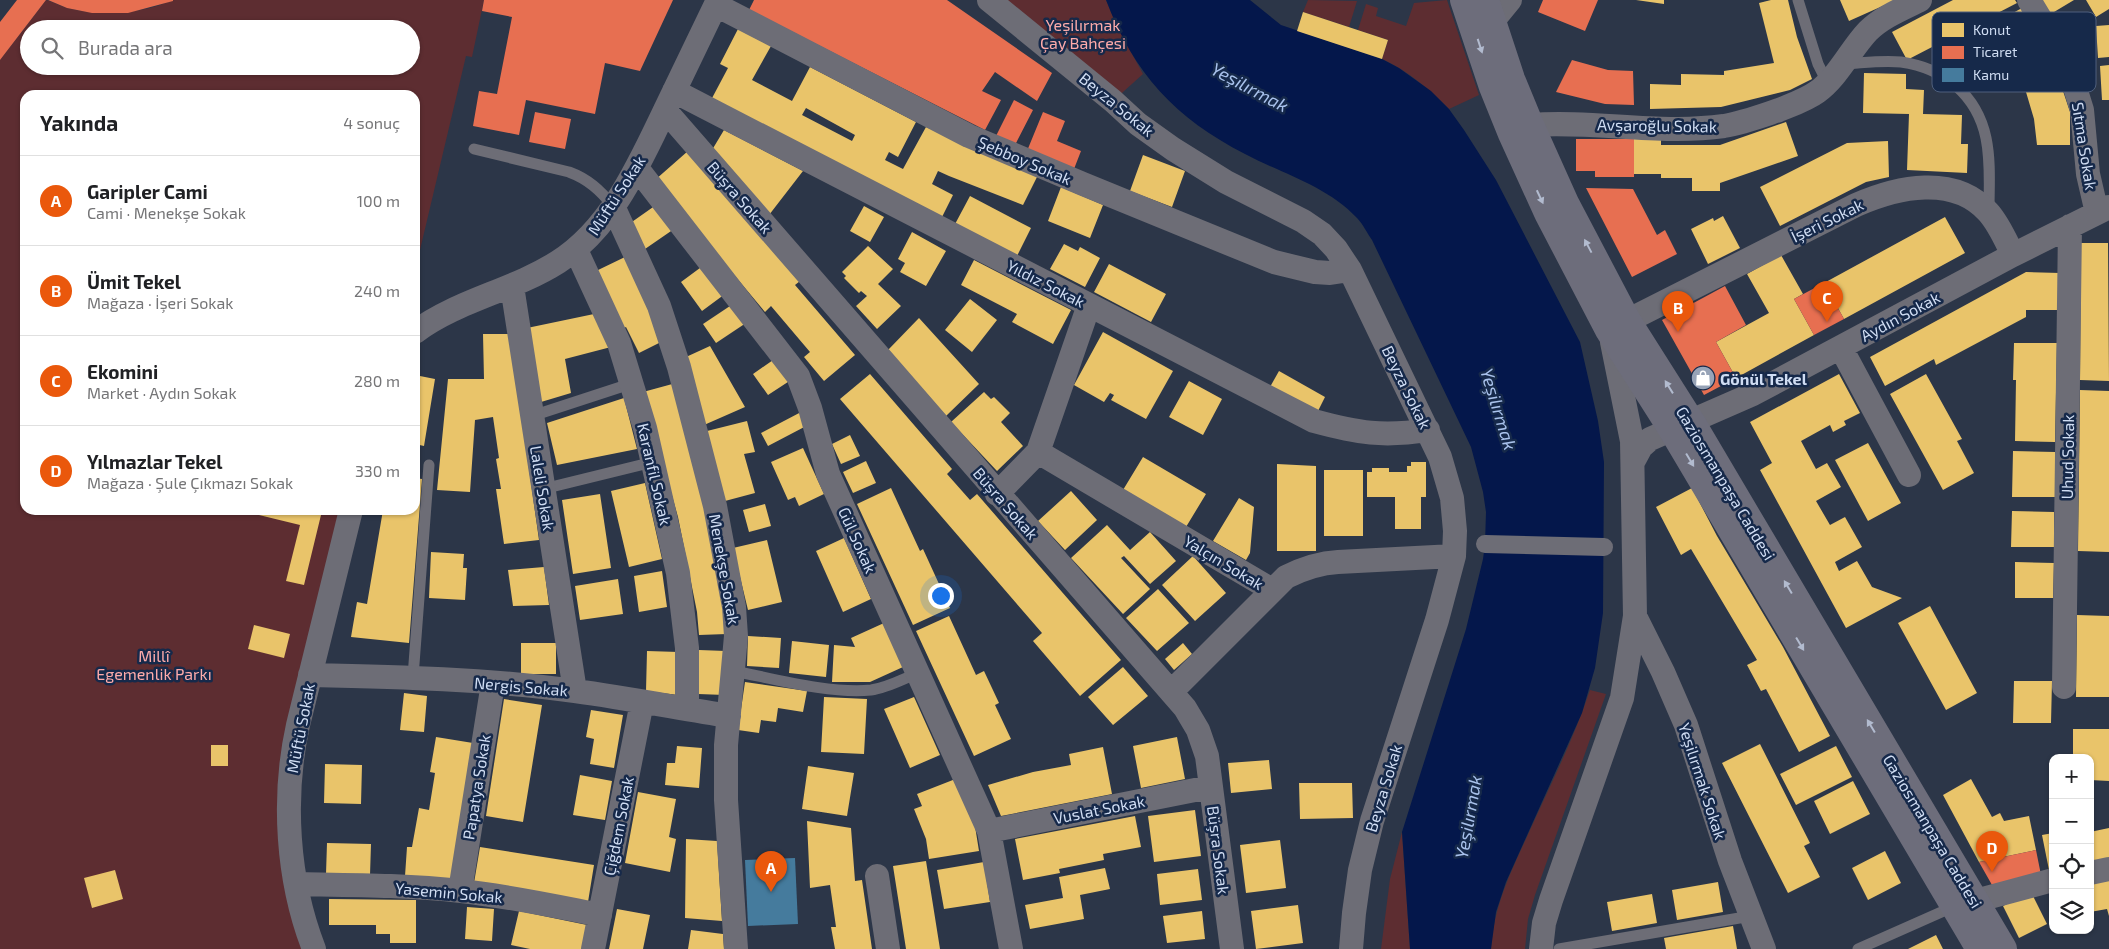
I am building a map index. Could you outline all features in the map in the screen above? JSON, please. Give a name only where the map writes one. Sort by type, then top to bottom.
[{"type":"main road","name":"Gaziosmanpaşa Caddesi","points":[[1464,0],[1493,87],[1548,213],[1681,426],[1965,903],[2003,949]]},
{"type":"main road","name":"Gaziosmanpaşa Caddesi","points":[[1489,11],[1511,79],[1618,326]]},
{"type":"main road","name":"Gaziosmanpaşa Caddesi","points":[[1965,903],[1980,949]]},
{"type":"street","name":"Beyza Sokak","points":[[989,0],[1113,101],[1138,124],[1173,149],[1226,182],[1302,221],[1322,234],[1350,270],[1440,457],[1452,498],[1455,531],[1454,556],[1437,620],[1372,821],[1360,870],[1351,949]]},
{"type":"street","points":[[1489,11],[1510,0]]},
{"type":"street","name":"Avşaroğlu Sokak","points":[[1530,125],[1562,123],[1674,128],[1725,126],[1766,115],[1817,92],[1835,73],[1867,32],[1881,20],[1920,0]]},
{"type":"street","name":"Sıtma Sokak","points":[[2029,0],[2036,12]]},
{"type":"street","name":"Şebboy Sokak","points":[[717,2],[969,136],[1274,262],[1314,272],[1350,270]]},
{"type":"street","name":"Müftü Sokak","points":[[420,329],[445,312],[533,276],[576,250],[591,236],[637,168],[717,2]]},
{"type":"street","name":"Sıtma Sokak","points":[[2076,92],[2082,110],[2088,174],[2103,210]]},
{"type":"street","name":"Yıldız Sokak","points":[[670,101],[1089,305],[1314,421],[1348,430],[1374,434],[1398,434],[1428,430]]},
{"type":"street","name":"Büşra Sokak","points":[[670,101],[998,494],[1185,708],[1198,730],[1206,756],[1232,949]]},
{"type":"street","name":"Gül Sokak","points":[[637,168],[798,376],[810,408],[828,474],[988,831],[1012,949]]},
{"type":"street","name":"İşeri Sokak","points":[[1618,326],[1856,204],[1892,191],[1921,187],[1956,192],[1972,198],[1989,212],[2013,255]]},
{"type":"street","name":"Menekşe Sokak","points":[[613,206],[659,306],[679,367],[715,506],[729,575],[736,636],[726,745],[726,800],[736,949]]},
{"type":"street","name":"Aydın Sokak","points":[[1634,460],[1650,438],[1753,394],[2013,255],[2103,210]]},
{"type":"street","name":"Uhud Sokak","points":[[2064,688],[2070,226]]},
{"type":"street","name":"Karanfil Sokak","points":[[576,250],[619,342],[633,383],[653,462],[680,583],[687,648],[687,709]]},
{"type":"street","name":"Laleli Sokak","points":[[512,286],[575,691]]},
{"type":"street","points":[[998,494],[1038,452],[1089,305]]},
{"type":"street","points":[[1541,949],[1544,922],[1551,900],[1622,698],[1635,616],[1634,460],[1618,326]]},
{"type":"street","points":[[1841,348],[1909,475]]},
{"type":"street","name":"Yalçın Sokak","points":[[1038,452],[1272,590],[1286,576],[1302,568],[1321,563],[1454,556]]},
{"type":"street","name":"Müftü Sokak","points":[[314,949],[306,927],[297,884],[290,824],[289,780],[292,752],[350,515]]},
{"type":"street","points":[[1485,544],[1604,547]]},
{"type":"street","points":[[1172,692],[1272,590]]},
{"type":"street","name":"Yeşilırmak Sokak","points":[[1635,616],[1663,672],[1686,725],[1730,861],[1764,949]]},
{"type":"street","name":"Nergis Sokak","points":[[310,675],[413,677],[575,691],[729,716]]},
{"type":"street","name":"Papatya Sokak","points":[[460,891],[493,683]]},
{"type":"street","name":"Çiğdem Sokak","points":[[594,949],[642,702]]},
{"type":"street","name":"Vuslat Sokak","points":[[988,831],[1210,787]]},
{"type":"street","points":[[2094,872],[2109,869]]},
{"type":"street","points":[[877,876],[888,949]]},
{"type":"street","points":[[1965,903],[2049,881]]},
{"type":"street","name":"Yasemin Sokak","points":[[297,884],[410,887],[460,891],[516,898],[600,915]]},
{"type":"lane","points":[[1798,0],[1818,64],[1835,73],[1894,62],[1921,66],[1932,70]]},
{"type":"lane","points":[[1963,92],[1980,121],[1986,137],[1989,169],[1989,212]]},
{"type":"lane","points":[[474,149],[583,177],[602,192],[613,206]]},
{"type":"lane","points":[[532,416],[633,383]]},
{"type":"lane","points":[[543,489],[653,462]]},
{"type":"lane","points":[[413,677],[429,465]]},
{"type":"lane","points":[[734,671],[831,688],[871,690],[891,684],[918,672]]},
{"type":"lane","points":[[1858,949],[1965,903]]},
{"type":"lane","points":[[1559,949],[1751,916]]},
{"type":"green space","name":"Millî Egemenlik Parkı","points":[[46,0],[81,11],[121,13],[161,5],[173,0],[484,0],[472,57],[466,56],[420,250],[420,90],[20,90],[20,515],[350,515],[289,779],[314,949],[0,949],[0,60],[20,34],[20,75],[420,75],[420,20],[31,20]]},
{"type":"green space","name":"Yeşilırmak Çay Bahçesi","points":[[989,0],[1106,0],[1119,30],[1143,74],[1113,101]]},
{"type":"green space","points":[[1308,0],[1357,1],[1349,27],[1303,12]]},
{"type":"green space","points":[[1447,0],[1479,95],[1449,109],[1418,81],[1382,59],[1388,40],[1358,30],[1366,4],[1378,8],[1376,16],[1406,26],[1414,3]]},
{"type":"green space","points":[[1590,690],[1606,694],[1535,895],[1528,919],[1525,949],[1491,949],[1496,917],[1505,888],[1570,743]]},
{"type":"green space","points":[[1402,832],[1410,949],[1381,949],[1390,879]]},
{"type":"water","name":"Yeşilırmak","points":[[1106,0],[1250,0],[1281,25],[1382,59],[1399,68],[1431,91],[1449,109],[1496,180],[1580,342],[1598,421],[1604,462],[1603,613],[1595,668],[1582,713],[1506,882],[1496,912],[1491,949],[1410,949],[1402,832],[1466,629],[1483,559],[1486,512],[1483,492],[1471,447],[1372,240],[1359,220],[1332,197],[1220,140],[1178,109],[1144,72],[1117,26]]},
{"type":"building: Konut","points":[[1636,0],[1664,0],[1664,4]]},
{"type":"building: Konut","points":[[1771,0],[1788,0],[1797,37],[1812,79],[1790,90],[1721,107],[1650,109],[1650,84],[1681,85],[1681,74],[1724,75],[1724,71],[1774,63],[1759,3]]},
{"type":"building: Konut","points":[[1840,0],[1896,0],[1849,21]]},
{"type":"building: Konut","points":[[1953,0],[2015,0],[2017,3],[2000,12],[1932,12],[1932,47],[1907,60],[1892,32]]},
{"type":"building: Konut","points":[[2040,0],[2074,0],[2054,12],[2047,12]]},
{"type":"building: Konut","points":[[2086,0],[2109,0],[2109,9],[2096,17],[2096,12],[2093,12]]},
{"type":"building: Konut","points":[[2022,8],[2024,12],[2015,12]]},
{"type":"building: Konut","points":[[1303,12],[1388,40],[1382,59],[1297,31]]},
{"type":"building: Konut","points":[[2109,25],[2109,57],[2098,58],[2096,26]]},
{"type":"building: Konut","points":[[738,29],[771,46],[752,80],[792,101],[810,67],[916,122],[898,157],[889,152],[885,160],[903,169],[926,127],[1038,175],[1023,205],[938,171],[932,184],[953,195],[941,219],[711,100],[728,68],[720,64]],"holes":[[[806,108],[855,135],[852,141],[802,115]]]},
{"type":"building: Konut","points":[[2109,65],[2109,100],[2102,100],[2100,66]]},
{"type":"building: Konut","points":[[1864,73],[1906,74],[1906,89],[1924,90],[1923,114],[1962,115],[1961,144],[1968,144],[1967,173],[1907,170],[1909,114],[1863,113]]},
{"type":"building: Konut","points":[[2026,92],[2063,92],[2070,112],[2070,145],[2037,145],[2034,119]]},
{"type":"building: Konut","points":[[1786,122],[1798,156],[1720,183],[1720,191],[1692,191],[1692,178],[1661,178],[1661,174],[1634,174],[1634,139],[1661,139],[1661,145],[1720,145]]},
{"type":"building: Konut","points":[[724,130],[803,171],[769,215],[712,150]]},
{"type":"building: Konut","points":[[1888,141],[1889,177],[1866,182],[1780,226],[1760,187],[1847,143]]},
{"type":"building: Konut","points":[[688,151],[800,281],[795,285],[855,355],[824,381],[804,357],[810,352],[771,306],[765,312],[655,180]]},
{"type":"building: Konut","points":[[1143,155],[1185,171],[1172,207],[1130,191]]},
{"type":"building: Konut","points":[[1061,187],[1103,205],[1090,238],[1048,221]]},
{"type":"building: Konut","points":[[970,196],[1031,228],[1016,258],[954,226]]},
{"type":"building: Konut","points":[[656,205],[674,229],[645,249],[629,224]]},
{"type":"building: Konut","points":[[864,206],[884,217],[870,242],[850,231]]},
{"type":"building: Konut","points":[[1723,216],[1740,248],[1708,264],[1691,229],[1713,218],[1714,221]]},
{"type":"building: Konut","points":[[1945,217],[1965,253],[1844,319],[1824,283]]},
{"type":"building: Konut","points":[[912,232],[946,251],[926,286],[900,272],[905,263],[898,259]]},
{"type":"building: Konut","points":[[2081,243],[2108,243],[2109,381],[2080,380]]},
{"type":"building: Konut","points":[[1064,244],[1078,251],[1080,247],[1100,258],[1085,287],[1050,269]]},
{"type":"building: Konut","points":[[868,246],[893,269],[878,284],[901,306],[877,329],[856,306],[867,296],[861,291],[859,293],[844,278],[846,276],[842,272]]},
{"type":"building: Konut","points":[[1781,255],[1803,294],[1794,299],[1814,335],[1736,378],[1716,342],[1769,313],[1747,274]]},
{"type":"building: Konut","points":[[625,257],[663,341],[639,353],[626,327],[624,328],[596,271]]},
{"type":"building: Konut","points":[[974,260],[1071,310],[1053,344],[1012,322],[1017,314],[961,285]]},
{"type":"building: Konut","points":[[1109,264],[1166,294],[1151,322],[1094,292]]},
{"type":"building: Konut","points":[[704,265],[725,294],[702,311],[681,282]]},
{"type":"building: Konut","points":[[2026,272],[2060,273],[2060,310],[2026,310],[2026,317],[1936,365],[1934,359],[1885,386],[1870,357]]},
{"type":"building: Konut","points":[[970,299],[997,320],[972,352],[945,330]]},
{"type":"building: Konut","points":[[733,304],[746,323],[716,343],[703,324]]},
{"type":"building: Konut","points":[[594,314],[611,347],[565,359],[571,393],[541,402],[527,328]]},
{"type":"building: Konut","points":[[919,318],[979,384],[946,416],[888,350]]},
{"type":"building: Konut","points":[[1103,332],[1173,371],[1146,419],[1111,400],[1114,395],[1110,393],[1104,402],[1074,385]]},
{"type":"building: Konut","points":[[483,334],[510,334],[539,540],[504,544],[496,489],[501,489],[496,459],[499,458],[493,417],[475,420],[470,492],[437,490],[448,379],[484,379]]},
{"type":"building: Konut","points":[[2014,343],[2057,343],[2055,442],[2015,441],[2016,380],[2013,380]]},
{"type":"building: Konut","points":[[710,346],[745,407],[704,425],[686,357]]},
{"type":"building: Konut","points":[[776,358],[791,380],[768,395],[753,374]]},
{"type":"building: Konut","points":[[1279,371],[1325,397],[1317,413],[1270,387]]},
{"type":"building: Konut","points":[[870,374],[952,469],[947,474],[970,500],[977,494],[1121,660],[1080,696],[1033,641],[1042,633],[840,399]]},
{"type":"building: Konut","points":[[1839,374],[1860,413],[1844,421],[1846,425],[1833,432],[1830,425],[1801,441],[1816,469],[1827,463],[1841,487],[1816,501],[1830,525],[1845,517],[1862,547],[1835,562],[1839,571],[1857,561],[1872,587],[1902,598],[1846,628],[1760,470],[1772,463],[1750,422]]},
{"type":"building: Konut","points":[[1926,374],[1962,439],[1957,441],[1974,473],[1943,490],[1890,394]]},
{"type":"building: Konut","points":[[420,376],[435,379],[424,446],[420,445]]},
{"type":"building: Konut","points":[[1189,381],[1222,399],[1203,435],[1169,417]]},
{"type":"building: Konut","points":[[676,383],[707,509],[727,634],[699,635],[697,612],[678,517],[643,392]]},
{"type":"building: Konut","points":[[2080,390],[2109,391],[2109,552],[2078,551]]},
{"type":"building: Konut","points":[[984,392],[991,399],[994,397],[1010,413],[1001,422],[1023,446],[997,471],[951,422]]},
{"type":"building: Konut","points":[[624,398],[637,449],[557,465],[547,423]]},
{"type":"building: Konut","points":[[803,411],[810,424],[768,446],[761,433]]},
{"type":"building: Konut","points":[[747,421],[755,452],[744,454],[755,493],[725,501],[707,431]]},
{"type":"building: Konut","points":[[850,435],[860,456],[841,464],[832,444]]},
{"type":"building: Konut","points":[[1868,443],[1901,503],[1868,521],[1835,460]]},
{"type":"building: Konut","points":[[803,448],[824,494],[799,506],[795,497],[788,500],[771,462]]},
{"type":"building: Konut","points":[[2013,451],[2055,452],[2055,497],[2012,497]]},
{"type":"building: Konut","points":[[1143,457],[1206,494],[1186,527],[1123,490]]},
{"type":"building: Konut","points":[[866,461],[876,483],[853,493],[843,472]]},
{"type":"building: Konut","points":[[1411,462],[1426,462],[1426,497],[1421,497],[1421,529],[1395,529],[1395,497],[1367,497],[1367,472],[1372,472],[1372,468],[1389,468],[1389,472],[1407,472],[1407,466],[1411,466]]},
{"type":"building: Konut","points":[[1277,464],[1316,466],[1316,551],[1277,551]]},
{"type":"building: Konut","points":[[1324,470],[1363,470],[1363,536],[1324,536]]},
{"type":"building: Konut","points":[[420,479],[422,479],[420,504]]},
{"type":"building: Konut","points":[[645,483],[662,559],[629,567],[611,491]]},
{"type":"building: Konut","points":[[891,488],[920,551],[923,549],[950,608],[913,625],[857,504]]},
{"type":"building: Konut","points":[[1692,488],[1717,536],[1783,647],[1830,736],[1799,752],[1766,689],[1761,691],[1747,665],[1757,660],[1691,549],[1681,555],[1656,507]]},
{"type":"building: Konut","points":[[1071,491],[1097,520],[1065,550],[1038,521]]},
{"type":"building: Konut","points":[[600,494],[611,568],[573,574],[562,500]]},
{"type":"building: Konut","points":[[1239,498],[1254,507],[1250,553],[1246,560],[1213,541]]},
{"type":"building: Konut","points":[[765,504],[771,526],[749,532],[743,510]]},
{"type":"building: Konut","points":[[2012,511],[2054,512],[2054,547],[2011,547]]},
{"type":"building: Konut","points":[[259,515],[321,515],[304,585],[286,581],[300,525]]},
{"type":"building: Konut","points":[[382,515],[419,515],[409,643],[351,637],[357,602],[367,604]]},
{"type":"building: Konut","points":[[1107,525],[1130,550],[1150,532],[1176,561],[1150,584],[1124,556],[1121,558],[1150,589],[1123,614],[1071,558]]},
{"type":"building: Konut","points":[[844,538],[871,599],[843,612],[816,551]]},
{"type":"building: Konut","points":[[767,540],[782,602],[748,610],[733,548]]},
{"type":"building: Konut","points":[[431,552],[464,554],[463,568],[467,568],[465,600],[429,598]]},
{"type":"building: Konut","points":[[1193,556],[1226,593],[1195,621],[1162,585]]},
{"type":"building: Konut","points":[[2015,562],[2054,563],[2053,598],[2015,598]]},
{"type":"building: Konut","points":[[544,567],[549,605],[513,606],[508,570]]},
{"type":"building: Konut","points":[[662,571],[667,607],[639,612],[634,576]]},
{"type":"building: Konut","points":[[618,579],[623,614],[580,620],[575,586]]},
{"type":"building: Konut","points":[[1158,589],[1189,623],[1157,651],[1126,618]]},
{"type":"building: Konut","points":[[1930,606],[1977,693],[1946,710],[1898,623]]},
{"type":"building: Konut","points":[[2077,615],[2109,616],[2109,697],[2076,697]]},
{"type":"building: Konut","points":[[949,616],[976,675],[984,671],[999,703],[995,705],[1011,739],[974,756],[916,631]]},
{"type":"building: Konut","points":[[884,623],[903,667],[870,682],[832,682],[834,645],[855,647],[851,638]]},
{"type":"building: Konut","points":[[254,625],[290,634],[284,658],[248,649]]},
{"type":"building: Konut","points":[[748,636],[781,638],[779,668],[747,666]]},
{"type":"building: Konut","points":[[792,641],[829,645],[826,677],[789,673]]},
{"type":"building: Konut","points":[[521,643],[556,643],[556,674],[521,674]]},
{"type":"building: Konut","points":[[1183,643],[1192,654],[1174,670],[1165,659]]},
{"type":"building: Konut","points":[[699,650],[726,651],[725,695],[698,694]]},
{"type":"building: Konut","points":[[647,651],[679,652],[678,695],[646,691]]},
{"type":"building: Konut","points":[[1123,667],[1148,696],[1113,725],[1088,697]]},
{"type":"building: Konut","points":[[2014,681],[2052,681],[2051,723],[2013,723]]},
{"type":"building: Konut","points":[[745,682],[807,691],[803,712],[778,708],[776,722],[761,720],[759,733],[738,730]]},
{"type":"building: Konut","points":[[404,693],[427,696],[424,732],[400,730]]},
{"type":"building: Konut","points":[[824,697],[867,699],[864,754],[821,752]]},
{"type":"building: Konut","points":[[914,697],[940,755],[910,768],[884,709]]},
{"type":"building: Konut","points":[[504,699],[542,705],[523,822],[486,816]]},
{"type":"building: Konut","points":[[591,710],[623,715],[614,768],[590,764],[594,739],[586,737]]},
{"type":"building: Konut","points":[[2073,729],[2109,729],[2109,781],[2094,780],[2094,754],[2073,754]]},
{"type":"building: Konut","points":[[436,737],[473,743],[453,879],[405,876],[407,847],[412,847],[419,808],[429,810],[435,773],[430,772]]},
{"type":"building: Konut","points":[[1177,737],[1185,779],[1141,788],[1133,746]]},
{"type":"building: Konut","points":[[1760,744],[1810,843],[1804,846],[1820,877],[1788,893],[1722,763]]},
{"type":"building: Konut","points":[[211,745],[228,745],[228,766],[211,766]]},
{"type":"building: Konut","points":[[677,746],[702,748],[699,788],[665,785],[667,763],[675,763]]},
{"type":"building: Konut","points":[[1836,746],[1852,777],[1796,805],[1780,774]]},
{"type":"building: Konut","points":[[1103,747],[1112,794],[1001,816],[988,785],[1033,772],[1071,765],[1069,754]]},
{"type":"building: Konut","points":[[1269,760],[1272,789],[1231,793],[1228,763]]},
{"type":"building: Konut","points":[[325,764],[362,765],[361,804],[324,803]]},
{"type":"building: Konut","points":[[808,766],[854,773],[847,816],[802,809]]},
{"type":"building: Konut","points":[[580,775],[612,781],[605,820],[573,815]]},
{"type":"building: Konut","points":[[958,778],[974,820],[979,851],[929,859],[926,839],[914,809],[922,806],[917,794]]},
{"type":"building: Konut","points":[[1971,779],[1992,817],[2000,813],[2004,821],[2029,816],[2036,850],[1979,862],[1943,795]]},
{"type":"building: Konut","points":[[1853,781],[1870,814],[1830,834],[1814,801]]},
{"type":"building: Konut","points":[[1299,783],[1352,783],[1353,818],[1300,819]]},
{"type":"building: Konut","points":[[638,792],[676,799],[669,837],[676,839],[670,872],[625,863]]},
{"type":"building: Konut","points":[[1195,810],[1201,856],[1154,862],[1148,816]]},
{"type":"building: Konut","points":[[1135,816],[1141,847],[1103,854],[1104,860],[1059,869],[1060,873],[1023,880],[1015,839]]},
{"type":"building: Konut","points":[[807,821],[851,828],[855,881],[862,880],[872,949],[835,949],[831,927],[836,927],[830,885],[810,888]]},
{"type":"building: Konut","points":[[2109,828],[2109,863],[2094,865],[2094,831]]},
{"type":"building: Konut","points":[[2049,834],[2049,870],[2042,835]]},
{"type":"building: Konut","points":[[686,839],[717,841],[722,921],[685,918]]},
{"type":"building: Konut","points":[[1280,840],[1286,888],[1246,893],[1240,845]]},
{"type":"building: Konut","points":[[327,843],[371,844],[370,875],[326,874]]},
{"type":"building: Konut","points":[[480,847],[594,865],[588,902],[474,883]]},
{"type":"building: Konut","points":[[1885,851],[1901,883],[1868,900],[1852,868]]},
{"type":"building: Konut","points":[[926,861],[940,949],[906,949],[893,866]]},
{"type":"building: Konut","points":[[984,862],[990,902],[944,909],[937,870]]},
{"type":"building: Konut","points":[[1105,868],[1110,889],[1080,895],[1084,919],[1030,929],[1025,905],[1063,898],[1059,877]]},
{"type":"building: Konut","points":[[1198,869],[1202,900],[1160,905],[1157,874]]},
{"type":"building: Konut","points":[[115,870],[123,899],[92,908],[84,878]]},
{"type":"building: Konut","points":[[2109,876],[2109,916],[2107,909],[2094,911],[2094,879]]},
{"type":"building: Konut","points":[[1718,882],[1723,912],[1677,920],[1672,890]]},
{"type":"building: Konut","points":[[2031,892],[2047,924],[2019,938],[2003,906]]},
{"type":"building: Konut","points":[[1652,894],[1657,923],[1612,931],[1607,902]]},
{"type":"building: Konut","points":[[329,899],[416,900],[416,943],[390,943],[390,934],[376,934],[376,925],[329,925]]},
{"type":"building: Konut","points":[[1298,905],[1303,943],[1256,949],[1251,911]]},
{"type":"building: Konut","points":[[467,907],[494,909],[492,941],[465,939]]},
{"type":"building: Konut","points":[[617,909],[650,915],[643,949],[609,949]]},
{"type":"building: Konut","points":[[519,911],[587,925],[582,949],[530,949],[511,945]]},
{"type":"building: Konut","points":[[1202,911],[1205,939],[1167,943],[1163,916]]},
{"type":"building: Konut","points":[[1733,926],[1737,949],[1666,949],[1664,938]]},
{"type":"building: Konut","points":[[691,930],[723,934],[724,949],[688,949]]},
{"type":"building: Konut","points":[[1936,935],[1943,949],[1908,949]]},
{"type":"building: Ticaret","points":[[17,0],[46,0],[31,20],[20,20],[20,34],[0,60],[0,22]]},
{"type":"building: Ticaret","points":[[48,0],[173,1],[128,13],[92,13],[67,8]]},
{"type":"building: Ticaret","points":[[484,0],[673,0],[640,71],[605,63],[595,114],[526,100],[519,135],[473,126],[479,91],[497,94],[512,17],[482,11]]},
{"type":"building: Ticaret","points":[[754,0],[947,0],[1052,73],[1037,101],[995,72],[982,91],[1001,100],[985,130],[749,10]]},
{"type":"building: Ticaret","points":[[1543,0],[1598,0],[1585,31],[1538,12]]},
{"type":"building: Ticaret","points":[[1572,60],[1608,70],[1633,71],[1634,105],[1605,104],[1556,92]]},
{"type":"building: Ticaret","points":[[1014,100],[1033,110],[1015,145],[996,136]]},
{"type":"building: Ticaret","points":[[535,112],[571,119],[565,149],[529,142]]},
{"type":"building: Ticaret","points":[[1043,112],[1065,121],[1057,141],[1081,151],[1074,169],[1027,151]]},
{"type":"building: Ticaret","points":[[1576,139],[1634,139],[1634,177],[1595,177],[1595,171],[1576,171]]},
{"type":"building: Ticaret","points":[[1586,188],[1633,189],[1657,235],[1665,230],[1677,254],[1632,277]]},
{"type":"building: Ticaret","points":[[1824,283],[1844,319],[1814,335],[1794,299]]},
{"type":"building: Ticaret","points":[[1725,286],[1746,325],[1716,342],[1736,378],[1704,395],[1662,320]]},
{"type":"building: Ticaret","points":[[2036,850],[2041,875],[1992,885],[1979,862]]},
{"type":"building: Kamu","points":[[795,858],[798,924],[748,926],[745,860]]},
{"type":"place","name":"Ekomini","points":[[1827,322]]},
{"type":"place","name":"Ümit Tekel","points":[[1678,332]]},
{"type":"place","name":"Gönül Tekel","points":[[1703,378]]},
{"type":"place","name":"Yılmazlar Tekel","points":[[1992,872]]},
{"type":"place","name":"Garipler Cami","points":[[771,892]]}]
